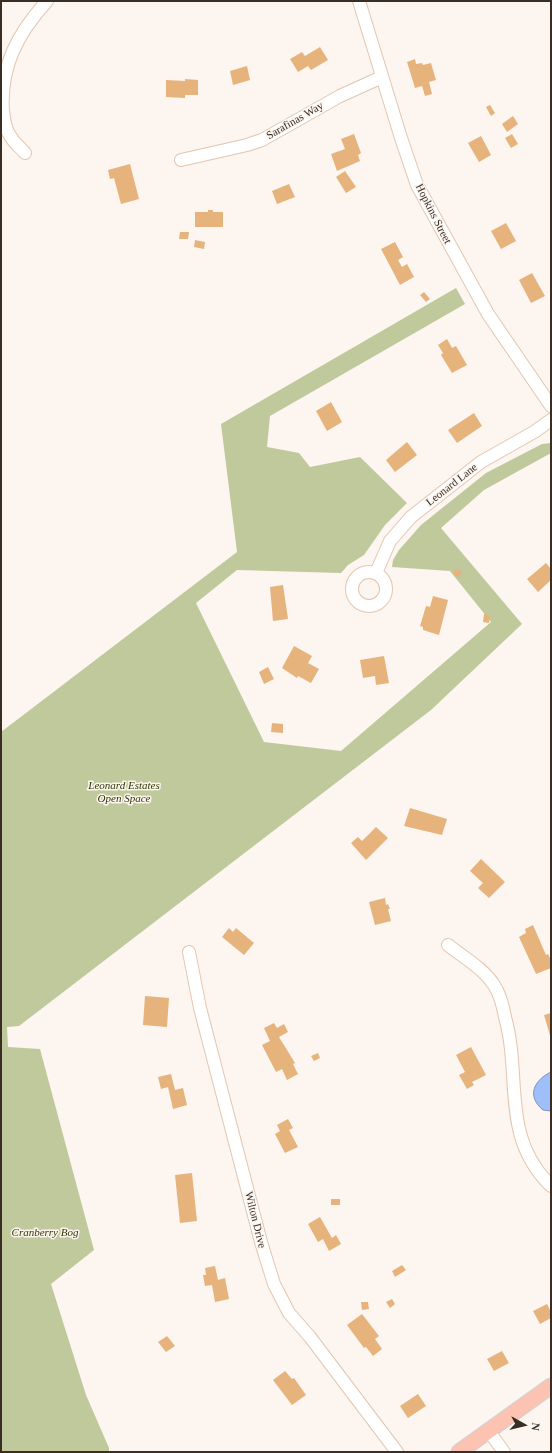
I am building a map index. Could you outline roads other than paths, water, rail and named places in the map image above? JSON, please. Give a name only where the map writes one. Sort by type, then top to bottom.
[{"type":"main road","points":[[459,1452],[551,1386]]},
{"type":"street","points":[[25,153],[10,137],[4,121],[2,101],[4,73],[12,51],[27,23],[47,1]]},
{"type":"street","name":"Hopkins Street","points":[[359,1],[409,161],[424,198],[488,314],[551,406]]},
{"type":"street","name":"Sarafinas Way","points":[[181,160],[247,145],[262,140],[340,96],[382,77]]},
{"type":"street","name":"Leonard Lane","points":[[376,573],[390,541],[411,517],[481,462],[534,432],[551,420]]},
{"type":"street","points":[[448,945],[484,974],[494,985],[500,997],[510,1033],[517,1125],[529,1157],[551,1186]]},
{"type":"street","name":"Wilton Drive","points":[[189,952],[200,1008],[261,1242],[274,1284],[289,1313],[310,1337],[397,1452]]},
{"type":"street","points":[[488,1430],[504,1452]]},
{"type":"water","points":[[551,1072],[551,1111],[543,1110],[538,1105],[535,1099],[534,1089],[540,1079]]},
{"type":"park label","name":"Leonard Estates Open Space","points":[[124,792]]},
{"type":"park label","name":"Cranberry Bog","points":[[45,1233]]}]
